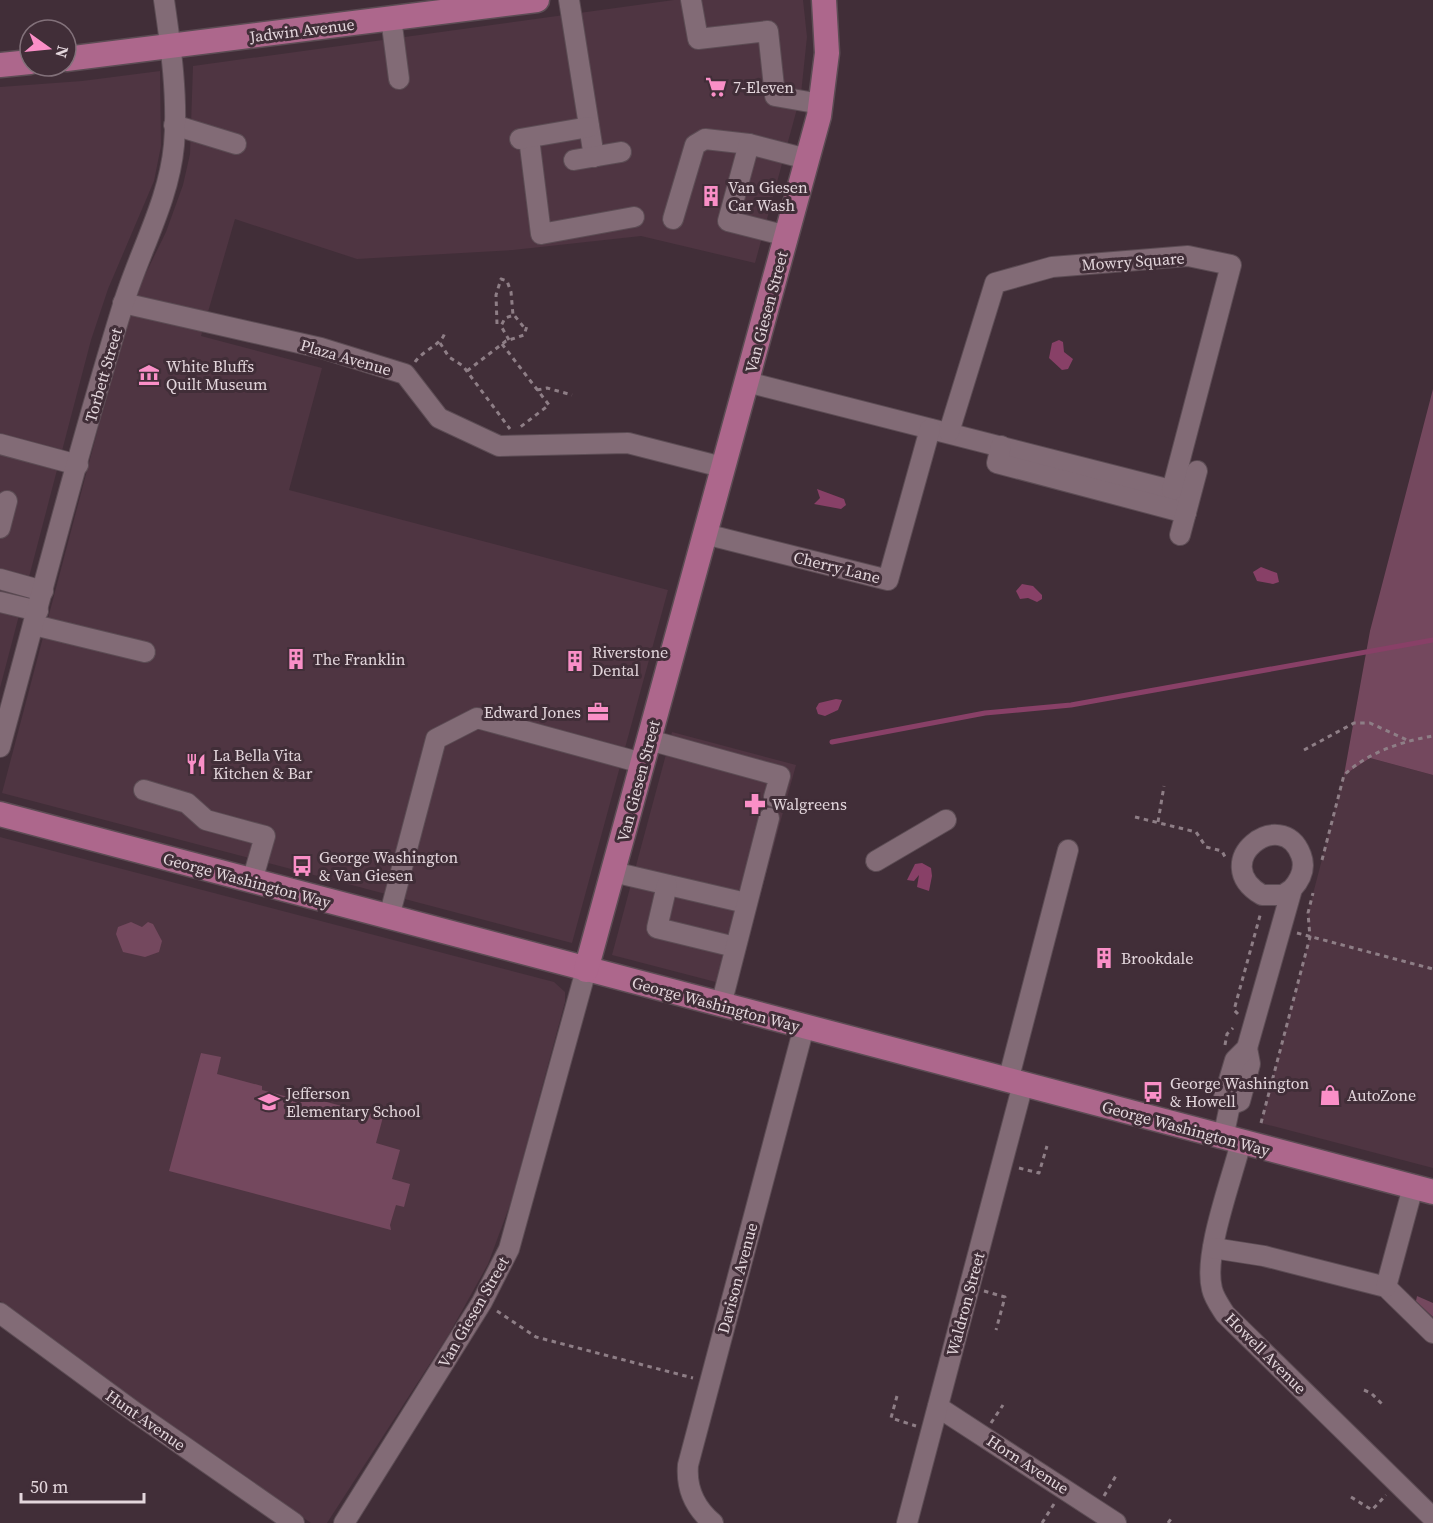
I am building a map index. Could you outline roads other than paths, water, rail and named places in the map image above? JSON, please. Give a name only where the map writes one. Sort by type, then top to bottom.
[{"type":"main road","name":"Jadwin Avenue","points":[[78,58],[537,0]]},
{"type":"main road","name":"Van Giesen Street","points":[[586,970],[821,104],[827,53],[824,0]]},
{"type":"main road","points":[[0,65],[18,63]]},
{"type":"main road","name":"George Washington Way","points":[[0,814],[1423,1190]]},
{"type":"street","name":"Torbett Street","points":[[0,747],[123,303],[159,205],[172,153],[174,125],[170,47],[164,0]]},
{"type":"street","points":[[569,0],[594,157]]},
{"type":"street","points":[[691,0],[698,39],[768,31],[776,96],[821,104]]},
{"type":"street","points":[[391,18],[399,79]]},
{"type":"street","points":[[174,125],[236,144]]},
{"type":"street","points":[[589,127],[525,138],[541,234],[634,217]]},
{"type":"street","points":[[673,219],[695,146],[705,139],[749,144],[807,159]]},
{"type":"street","points":[[749,144],[728,221],[786,236]]},
{"type":"street","points":[[574,160],[621,152]]},
{"type":"street","name":"Mowry Square","points":[[949,432],[995,283],[1052,267],[1188,256],[1232,265],[1183,500]]},
{"type":"street","name":"Plaza Avenue","points":[[123,303],[321,348],[405,374],[439,418],[499,446],[628,443],[722,467]]},
{"type":"street","points":[[747,382],[949,432],[1000,446],[1080,476],[1183,500]]},
{"type":"street","name":"Cherry Lane","points":[[705,534],[888,580],[930,429]]},
{"type":"street","points":[[0,444],[78,465]]},
{"type":"street","points":[[1180,535],[1183,500],[1197,471]]},
{"type":"street","points":[[1080,476],[1183,500]]},
{"type":"street","points":[[0,528],[7,501]]},
{"type":"street","points":[[0,579],[43,591]]},
{"type":"street","points":[[0,602],[36,618],[145,652]]},
{"type":"street","points":[[389,917],[436,739],[477,718],[642,763]]},
{"type":"street","points":[[649,740],[780,776],[774,797]]},
{"type":"street","points":[[144,790],[187,803],[206,820],[265,836],[252,881]]},
{"type":"street","points":[[721,1005],[769,818]]},
{"type":"street","points":[[876,861],[946,820]]},
{"type":"street","name":"Waldron Street","points":[[907,1523],[938,1407],[1068,850]]},
{"type":"street","points":[[613,872],[746,903]]},
{"type":"street","points":[[667,885],[657,928],[735,948]]},
{"type":"street","name":"Howell Avenue","points":[[1292,890],[1246,1048],[1250,1064],[1240,1101],[1230,1105],[1232,1140],[1213,1248],[1210,1275],[1212,1288],[1225,1314],[1433,1518]]},
{"type":"street","name":"Van Giesen Street","points":[[344,1523],[482,1302],[509,1249],[586,970]]},
{"type":"street","name":"Davison Avenue","points":[[713,1523],[703,1515],[693,1498],[687,1476],[688,1466],[804,1027]]},
{"type":"street","points":[[1386,1287],[1423,1190]]},
{"type":"street","points":[[1213,1248],[1264,1256],[1386,1287],[1433,1333]]},
{"type":"street","name":"Hunt Avenue","points":[[0,1313],[135,1413],[294,1523]]},
{"type":"street","name":"Horn Avenue","points":[[938,1407],[1116,1523]]},
{"type":"waterway","points":[[832,742],[985,713],[1071,705],[1433,640]]},
{"type":"place","name":"7-Eleven","points":[[716,87]]},
{"type":"place","name":"Van Giesen Car Wash","points":[[711,196]]},
{"type":"place","name":"White Bluffs Quilt Museum","points":[[149,375]]},
{"type":"place","name":"The Franklin","points":[[296,659]]},
{"type":"place","name":"Riverstone Dental","points":[[575,661]]},
{"type":"place","name":"Edward Jones","points":[[598,712]]},
{"type":"place","name":"La Bella Vita Kitchen & Bar","points":[[196,764]]},
{"type":"place","name":"Walgreens","points":[[755,804]]},
{"type":"place","name":"George Washington & Van Giesen","points":[[302,866]]},
{"type":"place","name":"Brookdale","points":[[1104,958]]},
{"type":"place","name":"George Washington & Howell","points":[[1153,1092]]},
{"type":"place","name":"AutoZone","points":[[1330,1095]]},
{"type":"place","name":"Jefferson Elementary School","points":[[269,1102]]}]
